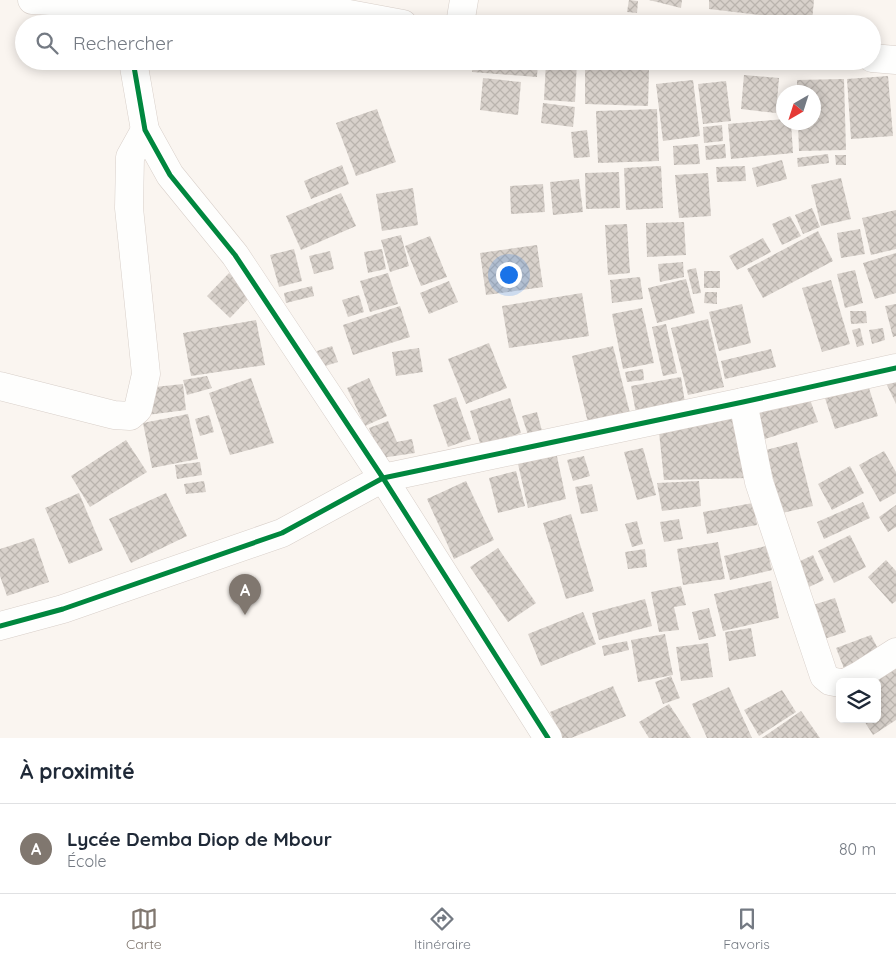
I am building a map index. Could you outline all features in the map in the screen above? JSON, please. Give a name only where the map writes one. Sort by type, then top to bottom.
[{"type":"street","points":[[32,0],[125,9],[306,6],[354,15]]},
{"type":"street","points":[[462,15],[464,0]]},
{"type":"street","points":[[881,59],[896,60]]},
{"type":"street","points":[[135,70],[145,130],[170,175],[235,255],[383,478],[548,738]]},
{"type":"street","points":[[0,386],[114,415],[130,416],[138,409],[146,374],[129,208],[130,158],[145,130]]},
{"type":"street","points":[[0,626],[64,609],[282,533],[383,478],[896,368]]},
{"type":"street","points":[[743,402],[759,482],[824,676],[830,681],[836,682]]},
{"type":"street","points":[[856,678],[896,652]]},
{"type":"building","points":[[629,0],[638,1],[637,13],[627,12]]},
{"type":"building","points":[[649,0],[682,0],[681,8]]},
{"type":"building","points":[[709,0],[814,0],[813,15],[760,15],[709,9]]},
{"type":"building","points":[[472,70],[537,70],[537,77],[472,72]]},
{"type":"building","points":[[546,70],[577,70],[575,102],[544,100]]},
{"type":"building","points":[[585,70],[649,70],[648,106],[585,104]]},
{"type":"building","points":[[744,75],[779,78],[778,85],[776,85],[776,113],[741,109]]},
{"type":"building","points":[[888,76],[893,136],[851,139],[847,79]]},
{"type":"building","points":[[483,78],[521,82],[518,115],[480,110]]},
{"type":"building","points":[[844,79],[846,150],[799,151],[798,130],[821,130],[821,85],[797,85],[797,80]]},
{"type":"building","points":[[693,80],[700,136],[663,141],[656,84]]},
{"type":"building","points":[[726,81],[731,121],[703,124],[698,84]]},
{"type":"building","points":[[543,103],[575,107],[573,127],[541,123]]},
{"type":"building","points":[[377,109],[396,162],[356,176],[336,123]]},
{"type":"building","points":[[657,109],[659,161],[598,163],[596,111]]},
{"type":"building","points":[[776,120],[776,130],[792,130],[793,153],[731,159],[728,124]]},
{"type":"building","points":[[722,125],[723,141],[704,143],[703,127]]},
{"type":"building","points":[[587,130],[590,157],[574,158],[571,132]]},
{"type":"building","points":[[698,144],[700,164],[674,165],[673,146]]},
{"type":"building","points":[[725,144],[726,158],[706,160],[705,146]]},
{"type":"building","points":[[828,154],[829,163],[798,167],[797,158]]},
{"type":"building","points":[[835,155],[846,155],[846,165],[836,165]]},
{"type":"building","points":[[782,160],[787,179],[757,187],[752,168]]},
{"type":"building","points":[[342,165],[349,184],[311,199],[304,181]]},
{"type":"building","points":[[661,166],[663,208],[626,210],[624,168]]},
{"type":"building","points":[[745,166],[746,181],[717,182],[716,167]]},
{"type":"building","points":[[619,172],[620,208],[586,209],[585,173]]},
{"type":"building","points":[[708,173],[711,216],[679,218],[675,175]]},
{"type":"building","points":[[841,178],[851,219],[821,226],[811,185]]},
{"type":"building","points":[[579,179],[583,212],[553,215],[550,182]]},
{"type":"building","points":[[543,184],[545,212],[511,214],[510,186]]},
{"type":"building","points":[[413,188],[418,225],[382,231],[376,194]]},
{"type":"building","points":[[341,193],[356,226],[301,250],[286,216]]},
{"type":"building","points":[[812,208],[820,227],[803,234],[795,215]]},
{"type":"building","points":[[896,210],[896,249],[871,255],[862,218]]},
{"type":"building","points":[[790,216],[801,236],[782,245],[772,224]]},
{"type":"building","points":[[684,222],[686,255],[647,257],[646,223]]},
{"type":"building","points":[[627,224],[630,273],[608,275],[605,225]]},
{"type":"building","points":[[860,229],[865,254],[841,258],[837,233]]},
{"type":"building","points":[[818,231],[833,261],[763,298],[747,269]]},
{"type":"building","points":[[401,235],[409,266],[390,272],[381,240]]},
{"type":"building","points":[[430,236],[447,277],[421,286],[405,246]]},
{"type":"building","points":[[763,238],[771,252],[737,270],[729,256]]},
{"type":"building","points":[[537,245],[543,287],[486,295],[480,253]]},
{"type":"building","points":[[294,249],[302,281],[279,287],[270,255]]},
{"type":"building","points":[[382,249],[386,269],[368,273],[364,252]]},
{"type":"building","points":[[330,251],[334,269],[314,274],[309,256]]},
{"type":"building","points":[[896,253],[896,293],[875,299],[863,263]]},
{"type":"building","points":[[683,262],[684,277],[660,282],[658,264]]},
{"type":"building","points":[[696,268],[701,293],[693,294],[687,270]]},
{"type":"building","points":[[855,270],[863,303],[845,308],[837,274]]},
{"type":"building","points":[[704,271],[720,271],[720,288],[704,288]]},
{"type":"building","points":[[229,273],[252,295],[230,318],[207,296]]},
{"type":"building","points":[[388,273],[398,304],[370,312],[360,281]]},
{"type":"building","points":[[640,277],[643,299],[612,303],[610,280]]},
{"type":"building","points":[[686,279],[695,313],[657,323],[648,288]]},
{"type":"building","points":[[831,280],[850,344],[822,352],[802,288]]},
{"type":"building","points":[[449,281],[458,302],[429,314],[420,293]]},
{"type":"building","points":[[312,286],[314,296],[286,303],[284,293]]},
{"type":"building","points":[[705,292],[717,292],[717,304],[704,303]]},
{"type":"building","points":[[582,293],[589,336],[509,348],[502,306]]},
{"type":"building","points":[[359,295],[364,312],[348,317],[342,300]]},
{"type":"building","points":[[742,304],[751,343],[719,351],[709,312]]},
{"type":"building","points":[[896,304],[896,336],[893,337],[885,306]]},
{"type":"building","points":[[400,306],[410,337],[353,355],[343,325]]},
{"type":"building","points":[[642,308],[654,363],[623,369],[612,314]]},
{"type":"building","points":[[850,311],[866,311],[867,323],[851,324]]},
{"type":"building","points":[[708,319],[724,387],[688,395],[671,328]]},
{"type":"building","points":[[256,320],[265,365],[191,376],[183,333]]},
{"type":"building","points":[[666,324],[677,373],[663,376],[652,327]]},
{"type":"building","points":[[860,328],[864,345],[857,347],[852,330]]},
{"type":"building","points":[[883,328],[885,340],[872,344],[869,330]]},
{"type":"building","points":[[489,343],[507,388],[466,404],[448,359]]},
{"type":"building","points":[[332,346],[338,362],[322,367],[317,351]]},
{"type":"building","points":[[613,346],[630,413],[588,423],[572,356]]},
{"type":"building","points":[[419,348],[423,372],[396,376],[392,352]]},
{"type":"building","points":[[771,349],[776,367],[725,379],[721,361]]},
{"type":"building","points":[[643,369],[644,380],[627,382],[625,372]]},
{"type":"building","points":[[207,376],[212,388],[187,395],[183,380]]},
{"type":"building","points":[[681,377],[685,403],[636,413],[631,386]]},
{"type":"building","points":[[251,378],[274,443],[230,455],[209,393]]},
{"type":"building","points":[[369,378],[387,416],[365,426],[347,388]]},
{"type":"building","points":[[896,378],[896,404],[886,383]]},
{"type":"building","points":[[866,379],[878,416],[835,429],[823,392]]},
{"type":"building","points":[[183,384],[186,410],[147,415],[145,388]]},
{"type":"building","points":[[807,391],[818,422],[765,439],[755,408]]},
{"type":"building","points":[[456,397],[471,439],[448,447],[433,405]]},
{"type":"building","points":[[510,398],[521,433],[481,446],[470,411]]},
{"type":"building","points":[[537,412],[542,431],[528,435],[522,416]]},
{"type":"building","points":[[188,414],[198,459],[152,468],[143,423]]},
{"type":"building","points":[[209,415],[214,432],[200,436],[195,419]]},
{"type":"building","points":[[737,417],[748,478],[664,480],[659,432]]},
{"type":"building","points":[[388,421],[397,442],[412,439],[415,453],[381,458],[369,428]]},
{"type":"building","points":[[126,440],[147,472],[90,507],[71,476]]},
{"type":"building","points":[[797,442],[813,506],[782,513],[766,450]]},
{"type":"building","points":[[555,447],[566,499],[528,508],[516,455]]},
{"type":"building","points":[[643,448],[656,495],[637,500],[624,452]]},
{"type":"building","points":[[884,451],[896,472],[896,493],[880,502],[859,465]]},
{"type":"building","points":[[584,456],[590,476],[573,481],[567,460]]},
{"type":"building","points":[[200,462],[202,475],[177,479],[175,465]]},
{"type":"building","points":[[850,466],[864,493],[832,510],[818,484]]},
{"type":"building","points":[[516,471],[525,506],[498,513],[489,478]]},
{"type":"building","points":[[204,481],[206,492],[186,494],[184,484]]},
{"type":"building","points":[[466,481],[494,540],[454,559],[427,499]]},
{"type":"building","points":[[699,481],[701,506],[662,511],[657,483]]},
{"type":"building","points":[[592,484],[598,511],[581,514],[575,487]]},
{"type":"building","points":[[79,493],[103,550],[69,564],[45,508]]},
{"type":"building","points":[[166,493],[187,536],[131,563],[109,519]]},
{"type":"building","points":[[863,502],[870,518],[824,539],[817,522]]},
{"type":"building","points":[[753,503],[757,525],[707,534],[703,512]]},
{"type":"building","points":[[896,505],[896,527],[888,532],[879,517]]},
{"type":"building","points":[[571,514],[594,591],[566,599],[543,523]]},
{"type":"building","points":[[679,519],[683,539],[664,542],[660,522]]},
{"type":"building","points":[[637,521],[643,544],[632,547],[625,524]]},
{"type":"building","points":[[850,535],[866,567],[834,583],[818,551]]},
{"type":"building","points":[[34,538],[49,582],[7,596],[0,576],[0,549]]},
{"type":"building","points":[[718,542],[725,579],[683,585],[677,549]]},
{"type":"building","points":[[766,546],[772,570],[730,580],[724,556]]},
{"type":"building","points":[[498,548],[536,603],[508,622],[470,567]]},
{"type":"building","points":[[645,549],[647,567],[628,569],[625,552]]},
{"type":"building","points":[[813,555],[824,580],[809,587],[798,562]]},
{"type":"building","points":[[886,560],[896,571],[896,601],[892,604],[868,577]]},
{"type":"building","points":[[771,581],[779,618],[723,631],[714,594]]},
{"type":"building","points":[[681,586],[686,605],[674,607],[679,630],[659,632],[651,592]]},
{"type":"building","points":[[835,598],[846,632],[824,639],[813,605]]},
{"type":"building","points":[[645,599],[652,626],[599,640],[592,613]]},
{"type":"building","points":[[709,608],[716,636],[699,640],[692,612]]},
{"type":"building","points":[[583,612],[596,644],[541,666],[528,634]]},
{"type":"building","points":[[751,628],[756,656],[729,661],[725,632]]},
{"type":"building","points":[[665,634],[673,675],[638,682],[631,640]]},
{"type":"building","points":[[871,635],[881,655],[847,676],[836,648]]},
{"type":"building","points":[[627,641],[629,650],[604,656],[602,646]]},
{"type":"building","points":[[708,643],[713,677],[681,681],[676,647]]},
{"type":"building","points":[[896,659],[896,720],[873,735],[866,723],[881,723],[881,678],[867,678]]},
{"type":"building","points":[[671,676],[680,698],[663,704],[655,682]]},
{"type":"building","points":[[613,686],[626,716],[571,738],[562,738],[550,712]]},
{"type":"building","points":[[729,687],[752,738],[707,738],[692,704]]},
{"type":"building","points":[[782,690],[796,712],[759,736],[744,710]]},
{"type":"building","points":[[669,704],[691,738],[649,738],[639,722]]},
{"type":"building","points":[[801,711],[820,738],[762,738]]},
{"type":"cycle path","points":[[135,70],[145,130],[170,175],[235,255],[383,478],[548,738]]},
{"type":"cycle path","points":[[0,626],[63,609],[282,533],[383,478],[896,368]]},
{"type":"place","name":"Lycée Demba Diop de Mbour","points":[[245,615]]}]
